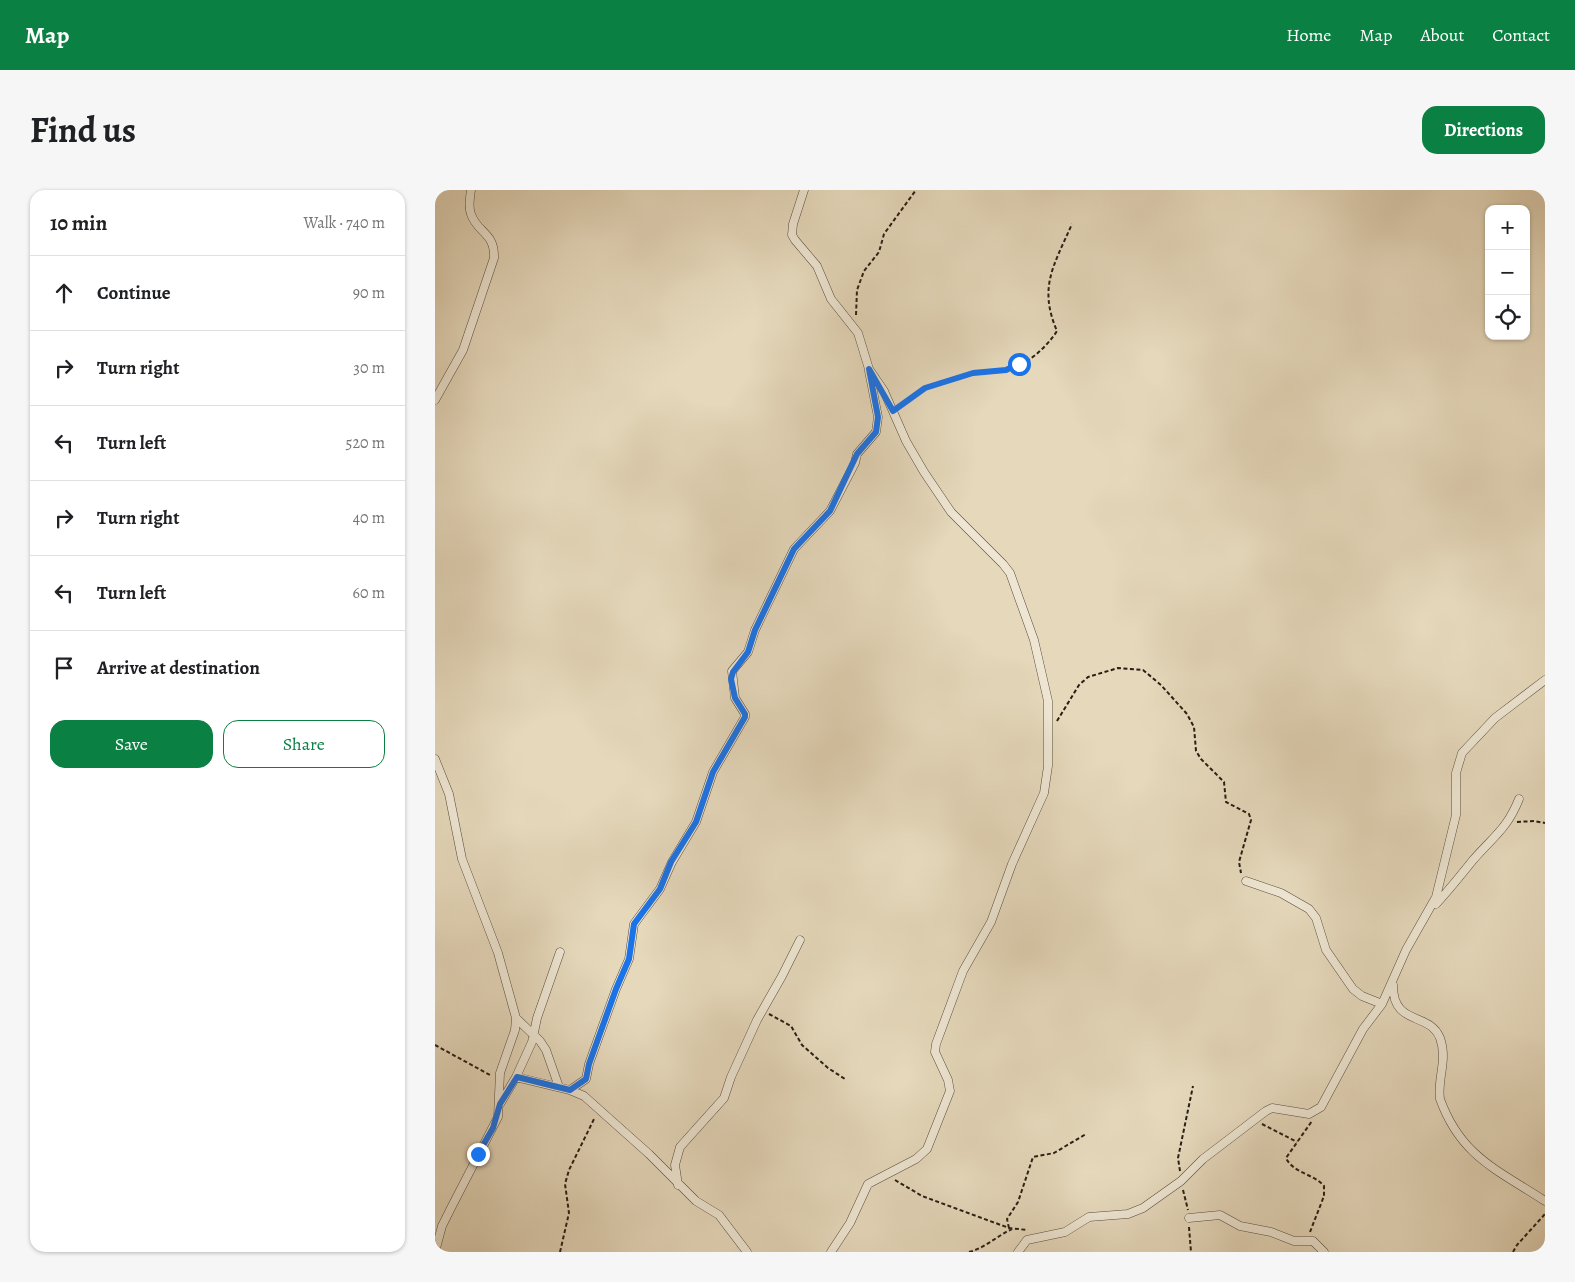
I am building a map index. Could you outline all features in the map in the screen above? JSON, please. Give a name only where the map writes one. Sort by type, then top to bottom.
[{"type":"street","points":[[435,400],[463,350],[494,258],[495,247],[490,237],[471,213],[471,190]]},
{"type":"street","points":[[570,1090],[586,1079],[589,1064],[629,959],[634,924],[660,889],[671,862],[696,822],[713,772],[745,717],[735,698],[731,679],[733,672],[748,652],[755,630],[794,549],[830,511],[857,454],[876,432],[878,417],[869,369],[858,333],[831,299],[817,266],[793,235],[793,224],[804,190]]},
{"type":"street","points":[[831,1252],[850,1223],[868,1184],[922,1155],[943,1114],[950,1092],[949,1085],[936,1057],[936,1044],[963,971],[991,922],[1012,864],[1044,793],[1048,736],[1048,701],[1041,670],[1010,574],[1003,564],[951,512],[914,456],[893,411],[869,369]]},
{"type":"street","points":[[1018,1252],[1027,1240],[1065,1232],[1089,1217],[1128,1214],[1143,1208],[1181,1181],[1203,1159],[1220,1148],[1253,1119],[1272,1108],[1309,1114],[1321,1107],[1363,1029],[1382,1004],[1424,917],[1436,897],[1456,815],[1456,773],[1462,753],[1495,718],[1545,680]]},
{"type":"street","points":[[435,759],[449,794],[463,859],[498,952],[516,1018],[515,1030],[502,1066],[500,1104]]},
{"type":"street","points":[[1424,917],[1508,824],[1519,799]]},
{"type":"street","points":[[1246,881],[1281,893],[1309,909],[1316,918],[1326,950],[1353,989],[1362,996],[1382,1004]]},
{"type":"street","points":[[678,1185],[675,1164],[680,1147],[724,1098],[731,1078],[762,1011],[799,940]]},
{"type":"street","points":[[435,1252],[442,1226],[493,1128],[500,1104],[517,1077],[560,952]]},
{"type":"street","points":[[1393,980],[1393,996],[1399,1009],[1431,1028],[1439,1037],[1444,1064],[1439,1092],[1440,1100],[1463,1143],[1488,1165],[1545,1201]]},
{"type":"street","points":[[516,1018],[546,1050],[559,1087]]},
{"type":"street","points":[[517,1077],[570,1090],[584,1096],[649,1154],[696,1201],[719,1215],[747,1252]]},
{"type":"street","points":[[1189,1218],[1220,1215],[1241,1226],[1271,1232],[1294,1241],[1313,1241],[1324,1252]]},
{"type":"path","points":[[857,316],[857,290],[864,271],[879,252],[884,234],[916,190]]},
{"type":"path","points":[[893,411],[925,388],[973,373],[1006,370],[1036,353],[1051,340],[1057,331],[1048,310],[1049,284],[1072,224]]},
{"type":"path","points":[[1048,736],[1079,685],[1089,677],[1119,668],[1133,668],[1151,675],[1173,698],[1194,727],[1196,751],[1201,759],[1224,782],[1226,802],[1249,814],[1251,820],[1238,868],[1246,881]]},
{"type":"path","points":[[1508,824],[1529,821],[1545,823]]},
{"type":"path","points":[[762,1011],[791,1026],[802,1045],[828,1068],[845,1079]]},
{"type":"path","points":[[435,1045],[500,1080]]},
{"type":"path","points":[[1181,1181],[1178,1158],[1193,1086]]},
{"type":"path","points":[[1313,1241],[1310,1236],[1311,1225],[1325,1190],[1320,1182],[1286,1161],[1321,1107]]},
{"type":"path","points":[[560,1252],[569,1213],[565,1194],[569,1170],[598,1110]]},
{"type":"path","points":[[1253,1119],[1297,1142]]},
{"type":"path","points":[[1009,1228],[1007,1218],[1018,1202],[1033,1156],[1054,1153],[1086,1134]]},
{"type":"path","points":[[887,1174],[922,1196],[1009,1228],[1031,1231]]},
{"type":"path","points":[[1513,1252],[1545,1214]]},
{"type":"path","points":[[969,1252],[983,1247],[996,1236],[1015,1228]]},
{"type":"route","points":[[478,1154],[498,1117],[500,1104],[517,1077],[570,1090],[586,1079],[589,1064],[629,959],[634,924],[660,889],[671,862],[696,822],[707,783],[745,717],[735,698],[731,679],[734,669],[748,652],[755,630],[794,549],[830,511],[846,477],[855,463],[857,454],[873,438],[876,432],[878,417],[869,369],[884,390],[893,411],[925,388],[973,373],[1006,370],[1019,364]]}]
